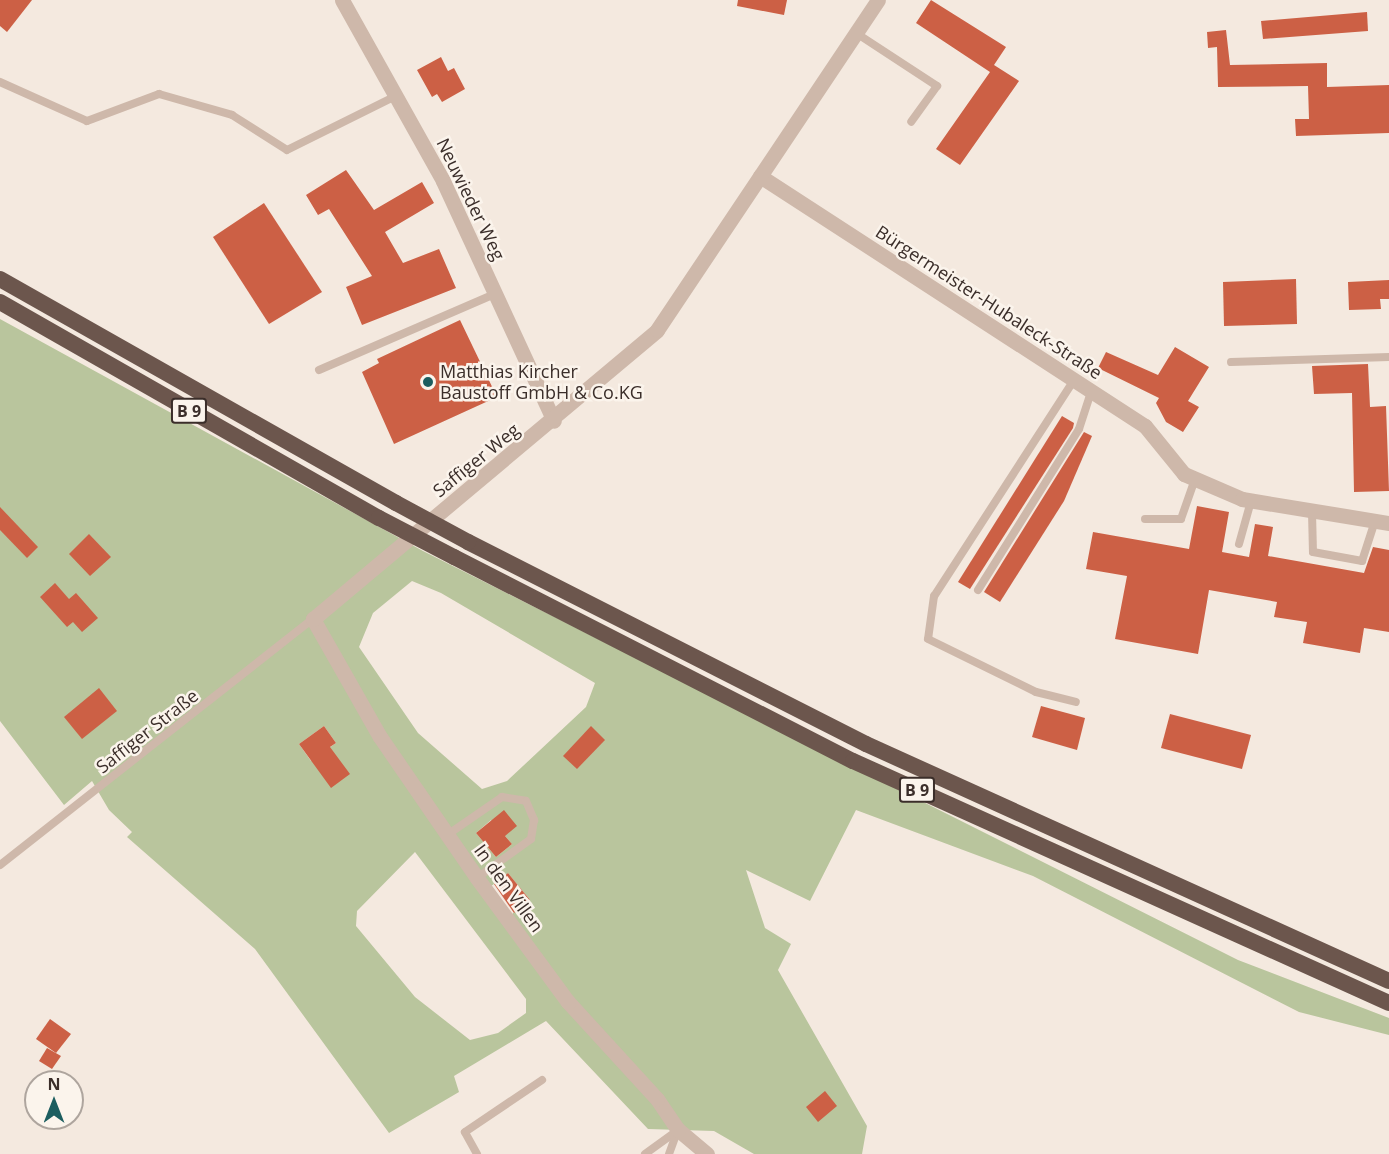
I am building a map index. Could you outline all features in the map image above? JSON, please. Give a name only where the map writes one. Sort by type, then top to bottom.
[{"type":"highway","name":"B 9","points":[[0,279],[468,542],[866,744],[1389,981]]},
{"type":"highway","name":"B 9","points":[[0,302],[379,518],[853,761],[1389,1003]]},
{"type":"street","name":"Neuwieder Weg","points":[[342,0],[443,180],[554,421]]},
{"type":"street","points":[[760,176],[878,0]]},
{"type":"street","name":"Bürgermeister-Hubaleck-Straße","points":[[760,176],[1145,426],[1184,474],[1251,501],[1382,522]]},
{"type":"street","name":"Saffiger Weg","points":[[313,619],[554,421],[657,330],[760,176]]},
{"type":"street","name":"In den Villen","points":[[313,619],[380,737],[477,878],[568,1002],[657,1099],[678,1130],[707,1154]]},
{"type":"lane","points":[[856,33],[937,86],[911,122]]},
{"type":"lane","points":[[0,81],[87,121],[159,94],[231,116],[287,150],[396,96]]},
{"type":"lane","points":[[319,370],[495,294]]},
{"type":"lane","points":[[1231,363],[1389,357]]},
{"type":"lane","points":[[1074,380],[934,596],[928,639],[1036,693],[1076,702]]},
{"type":"lane","points":[[978,590],[1079,429],[1091,391]]},
{"type":"lane","points":[[1145,519],[1181,519],[1195,479]]},
{"type":"lane","points":[[1239,544],[1251,501]]},
{"type":"lane","points":[[1312,512],[1313,552],[1362,561],[1382,522]]},
{"type":"lane","name":"Saffiger Straße","points":[[0,865],[313,619]]},
{"type":"lane","points":[[447,835],[502,797],[526,801],[534,819],[531,839],[477,878]]},
{"type":"lane","points":[[477,1154],[465,1132],[542,1080]]},
{"type":"lane","points":[[645,1154],[678,1130]]},
{"type":"lane","points":[[669,1154],[678,1130]]},
{"type":"green space","points":[[0,319],[423,551],[1238,960],[1389,1018],[1389,1035],[1299,1012],[1033,876],[856,810],[810,901],[746,870],[765,928],[791,944],[778,970],[867,1126],[862,1154],[754,1154],[714,1131],[648,1129],[546,1021],[454,1076],[459,1092],[389,1133],[255,949],[127,837],[132,832],[109,810],[92,781],[64,805],[0,721]],"holes":[[[412,581],[441,593],[595,683],[586,707],[507,781],[482,789],[418,733],[359,647],[373,613]],[[324,726],[336,743],[311,761],[299,744]],[[491,820],[512,844],[496,857],[476,833]],[[415,852],[526,999],[526,1013],[498,1033],[470,1040],[415,997],[356,926],[357,911]],[[508,873],[530,900],[512,914],[490,887]]]},
{"type":"building","points":[[0,0],[32,0],[7,32],[0,26]]},
{"type":"building","points":[[738,0],[787,0],[784,15],[737,6]]},
{"type":"building","points":[[931,0],[1006,47],[994,65],[1019,81],[960,165],[936,149],[990,72],[916,23]]},
{"type":"building","points":[[1367,12],[1368,31],[1263,39],[1261,21]]},
{"type":"building","points":[[1226,30],[1230,65],[1327,63],[1327,87],[1389,85],[1389,133],[1296,136],[1295,119],[1309,119],[1308,86],[1218,87],[1217,47],[1208,48],[1207,32]]},
{"type":"building","points":[[441,57],[448,71],[454,68],[465,89],[442,102],[437,94],[432,97],[417,70]]},
{"type":"building","points":[[346,170],[374,210],[422,182],[434,203],[385,232],[403,263],[439,249],[456,288],[362,325],[346,287],[372,276],[329,209],[318,215],[306,195]]},
{"type":"building","points":[[264,203],[322,292],[269,324],[213,237]]},
{"type":"building","points":[[1296,279],[1297,324],[1224,326],[1223,282]]},
{"type":"building","points":[[1389,280],[1389,299],[1380,299],[1381,309],[1349,310],[1348,282]]},
{"type":"building","name":"Matthias Kircher Baustoff GmbH & Co.KG","points":[[460,320],[497,397],[394,444],[362,372],[379,363],[377,359]]},
{"type":"building","points":[[1175,347],[1209,367],[1188,401],[1199,407],[1183,432],[1166,422],[1156,403],[1159,398],[1098,368],[1106,352],[1158,375]]},
{"type":"building","points":[[1368,364],[1370,407],[1386,406],[1389,491],[1354,492],[1352,393],[1314,394],[1312,366]]},
{"type":"building","points":[[1062,416],[1074,423],[1073,428],[970,589],[958,582]]},
{"type":"building","points":[[1084,432],[1092,436],[1064,501],[1000,602],[984,592]]},
{"type":"building","points":[[1197,506],[1229,512],[1222,552],[1249,557],[1255,524],[1273,527],[1268,556],[1364,573],[1373,547],[1389,550],[1389,632],[1364,628],[1360,653],[1303,643],[1307,622],[1274,617],[1277,602],[1209,590],[1198,654],[1115,639],[1127,576],[1086,569],[1093,532],[1189,549]]},
{"type":"building","points":[[0,507],[38,547],[27,558],[0,530]]},
{"type":"building","points":[[89,534],[111,557],[90,576],[69,554]]},
{"type":"building","points":[[55,583],[69,599],[76,593],[98,618],[82,632],[73,622],[67,627],[40,597]]},
{"type":"building","points":[[99,688],[117,711],[82,739],[64,717]]},
{"type":"building","points":[[1041,706],[1085,718],[1077,750],[1032,737]]},
{"type":"building","points":[[1170,714],[1251,735],[1242,769],[1161,748]]},
{"type":"building","points":[[324,726],[336,743],[330,747],[350,774],[331,788],[299,744]]},
{"type":"building","points":[[591,726],[605,740],[577,769],[563,756]]},
{"type":"building","points":[[504,810],[517,826],[505,836],[512,844],[496,857],[476,833]]},
{"type":"building","points":[[508,873],[530,900],[514,913],[494,884]]},
{"type":"building","points":[[50,1019],[71,1034],[56,1053],[36,1039]]},
{"type":"building","points":[[47,1048],[61,1056],[52,1069],[39,1061]]},
{"type":"building","points":[[825,1091],[837,1106],[818,1122],[806,1107]]},
{"type":"place","name":"Matthias Kircher Baustoff GmbH & Co.KG","points":[[428,382]]}]
